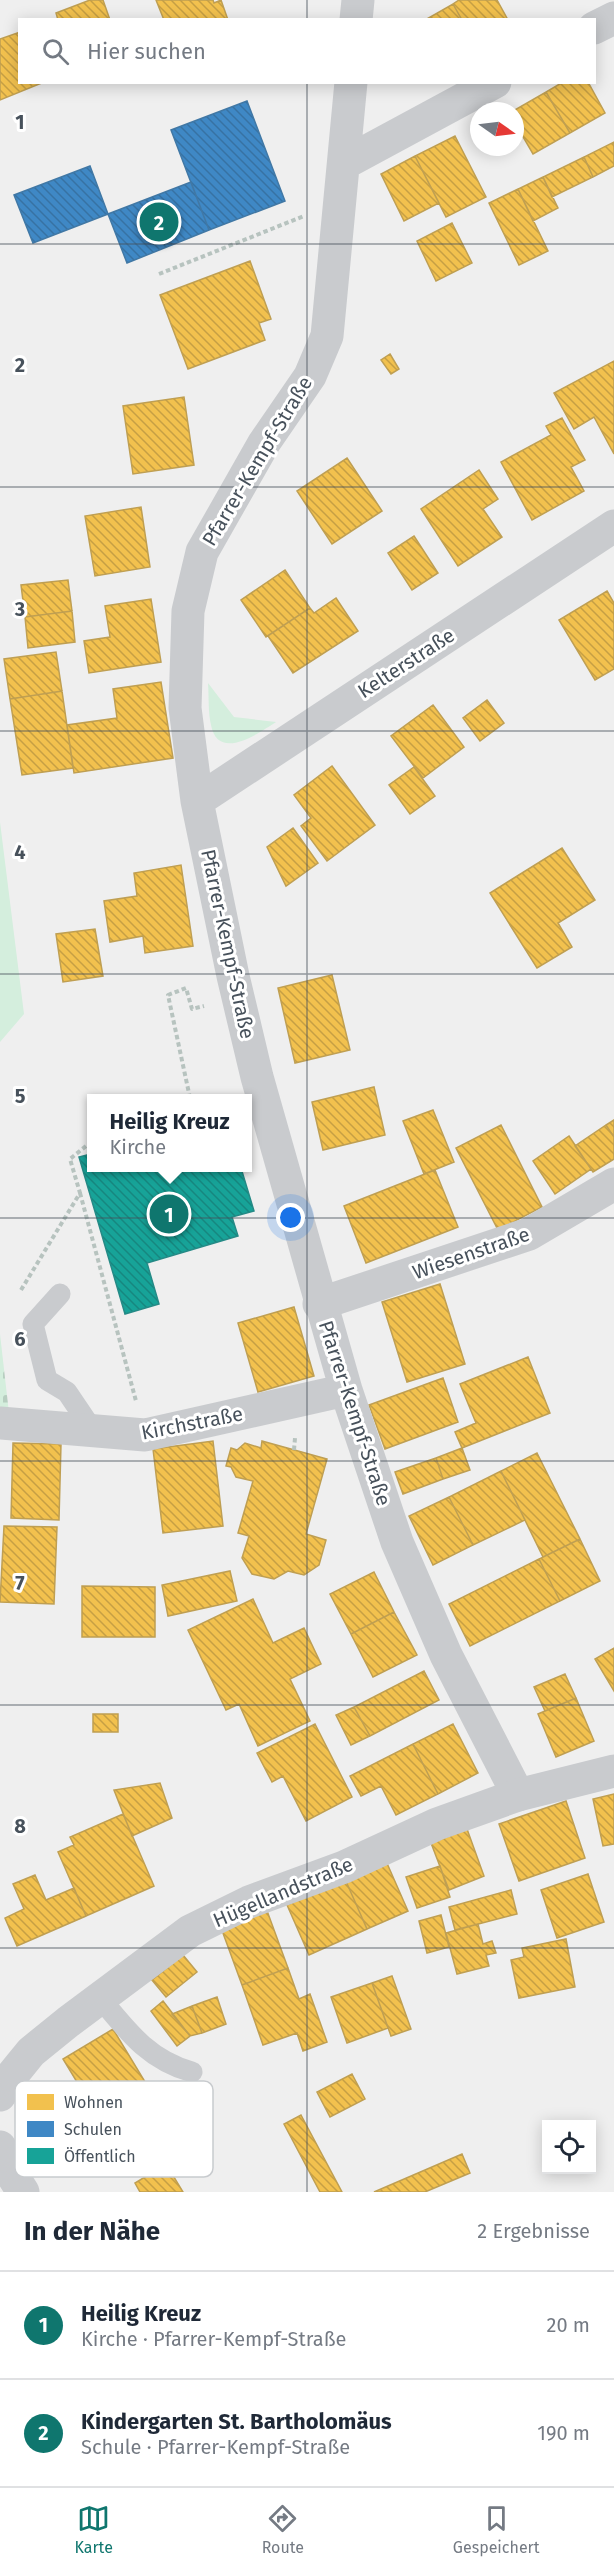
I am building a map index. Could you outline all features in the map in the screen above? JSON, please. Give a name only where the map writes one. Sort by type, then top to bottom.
[{"type":"street","points":[[356,18],[358,0]]},
{"type":"street","points":[[596,27],[614,18]]},
{"type":"street","name":"Pfarrer-Kempf-Straße","points":[[351,84],[327,336],[310,376],[264,444],[202,552],[188,611],[185,708],[197,801],[257,1077],[346,1390],[406,1562],[446,1655],[518,1795]]},
{"type":"street","points":[[345,163],[491,84]]},
{"type":"street","name":"Kelterstraße","points":[[197,801],[614,526]]},
{"type":"street","name":"Wiesenstraße","points":[[320,1304],[529,1234],[614,1184]]},
{"type":"street","name":"Kirchstraße","points":[[0,1423],[145,1435],[346,1390]]},
{"type":"street","name":"Hügellandstraße","points":[[0,2095],[10,2078],[32,2052],[68,2022],[190,1931],[249,1902],[344,1867],[437,1824],[518,1795],[614,1771]]},
{"type":"street","points":[[0,2147],[6,2165],[23,2192]]},
{"type":"lane","points":[[60,1294],[33,1324],[47,1380],[67,1392],[94,1432]]},
{"type":"lane","points":[[101,1999],[129,2033],[153,2055],[176,2067],[192,2072]]},
{"type":"path","points":[[159,274],[312,213],[340,210]]},
{"type":"path","points":[[189,1094],[168,995],[186,988],[192,1009],[239,999]]},
{"type":"path","points":[[87,1145],[70,1159],[145,1435]]},
{"type":"path","points":[[33,1324],[12,1304],[80,1193]]},
{"type":"green space","points":[[208,683],[234,717],[276,722],[240,742],[222,742],[215,736],[211,725]]},
{"type":"green space","points":[[0,822],[24,1014],[0,1042]]},
{"type":"green space","points":[[0,1334],[9,1413],[0,1412]]},
{"type":"building: Wohnen","points":[[90,0],[103,0],[109,18],[57,18],[56,13]]},
{"type":"building: Wohnen","points":[[156,0],[213,0],[214,3],[221,0],[227,18],[163,18]]},
{"type":"building: Wohnen","points":[[459,0],[497,0],[507,18],[461,18],[453,4]]},
{"type":"building: Wohnen","points":[[453,4],[461,18],[428,18]]},
{"type":"building: Wohnen","points":[[18,33],[18,84],[39,84],[0,100],[0,39]]},
{"type":"building: Wohnen","points":[[560,84],[589,84],[605,113],[570,133],[546,92]]},
{"type":"building: Wohnen","points":[[546,92],[570,133],[533,154],[524,138],[524,105]]},
{"type":"building: Wohnen","points":[[455,136],[486,197],[446,217],[415,156]]},
{"type":"building: Wohnen","points":[[614,142],[614,166],[593,177],[584,157]]},
{"type":"building: Wohnen","points":[[415,156],[439,203],[404,221],[381,174]]},
{"type":"building: Wohnen","points":[[584,157],[593,177],[552,197],[543,177]]},
{"type":"building: Wohnen","points":[[543,177],[558,208],[533,221],[518,189]]},
{"type":"building: Wohnen","points":[[518,189],[548,251],[519,265],[489,203]]},
{"type":"building: Wohnen","points":[[452,223],[472,263],[436,281],[417,241]]},
{"type":"building: Wohnen","points":[[250,261],[271,319],[259,323],[265,340],[188,369],[160,295]]},
{"type":"building: Wohnen","points":[[390,354],[399,369],[391,374],[381,360]]},
{"type":"building: Wohnen","points":[[614,361],[614,454],[594,417],[574,429],[554,393]]},
{"type":"building: Wohnen","points":[[184,397],[194,465],[133,474],[123,406]]},
{"type":"building: Wohnen","points":[[562,418],[585,460],[571,467],[584,491],[532,520],[501,462],[551,435],[546,426]]},
{"type":"building: Wohnen","points":[[347,458],[382,511],[332,544],[297,491]]},
{"type":"building: Wohnen","points":[[479,470],[498,499],[483,509],[502,537],[458,566],[421,509]]},
{"type":"building: Wohnen","points":[[141,507],[150,567],[95,576],[85,516]]},
{"type":"building: Wohnen","points":[[414,536],[438,573],[412,590],[388,553]]},
{"type":"building: Wohnen","points":[[285,570],[310,608],[266,637],[241,600]]},
{"type":"building: Wohnen","points":[[68,580],[72,611],[25,617],[21,585]]},
{"type":"building: Wohnen","points":[[607,591],[614,603],[614,669],[595,680],[559,620]]},
{"type":"building: Wohnen","points":[[336,598],[358,631],[293,673],[268,636],[310,608],[314,613]]},
{"type":"building: Wohnen","points":[[151,599],[161,662],[89,673],[84,641],[110,637],[105,606]]},
{"type":"building: Wohnen","points":[[72,611],[75,642],[28,648],[25,617]]},
{"type":"building: Wohnen","points":[[56,652],[62,691],[10,699],[4,659]]},
{"type":"building: Wohnen","points":[[161,682],[173,758],[74,773],[67,725],[117,718],[113,689]]},
{"type":"building: Wohnen","points":[[62,691],[73,768],[22,775],[10,699]]},
{"type":"building: Wohnen","points":[[487,700],[504,723],[480,741],[463,718]]},
{"type":"building: Wohnen","points":[[433,705],[464,747],[423,778],[391,736]]},
{"type":"building: Wohnen","points":[[332,766],[375,825],[327,861],[301,826],[311,818],[294,795]]},
{"type":"building: Wohnen","points":[[414,767],[435,796],[410,814],[389,785]]},
{"type":"building: Wohnen","points":[[293,828],[318,863],[286,886],[267,847]]},
{"type":"building: Wohnen","points":[[562,848],[595,900],[558,923],[572,947],[537,968],[490,893]]},
{"type":"building: Wohnen","points":[[181,865],[193,946],[145,953],[143,936],[110,942],[104,901],[137,896],[134,873]]},
{"type":"building: Wohnen","points":[[95,929],[103,976],[63,982],[56,934]]},
{"type":"building: Wohnen","points":[[332,975],[350,1050],[295,1063],[278,988]]},
{"type":"building: Wohnen","points":[[374,1087],[385,1135],[323,1150],[312,1102]]},
{"type":"building: Wohnen","points":[[433,1110],[454,1162],[424,1174],[403,1121]]},
{"type":"building: Wohnen","points":[[614,1120],[614,1137],[606,1125]]},
{"type":"building: Wohnen","points":[[501,1125],[542,1207],[498,1230],[456,1148]]},
{"type":"building: Wohnen","points":[[606,1125],[614,1137],[614,1159],[593,1172],[575,1146]]},
{"type":"building: Wohnen","points":[[569,1136],[591,1169],[555,1194],[533,1161]]},
{"type":"building: Wohnen","points":[[435,1170],[458,1227],[366,1263],[344,1206]]},
{"type":"building: Wohnen","points":[[440,1284],[465,1364],[407,1382],[382,1302]]},
{"type":"building: Wohnen","points":[[294,1307],[314,1376],[258,1392],[238,1323]]},
{"type":"building: Wohnen","points":[[528,1357],[550,1413],[462,1448],[455,1432],[476,1423],[460,1384]]},
{"type":"building: Wohnen","points":[[443,1378],[458,1422],[385,1449],[369,1405]]},
{"type":"building: Wohnen","points":[[213,1441],[223,1526],[163,1533],[153,1449]]},
{"type":"building: Wohnen","points":[[262,1441],[327,1459],[306,1534],[326,1540],[319,1565],[304,1575],[288,1571],[274,1579],[252,1574],[242,1558],[249,1536],[238,1533],[253,1481],[236,1477],[231,1467],[226,1466],[231,1448],[237,1450],[245,1443],[261,1448]]},
{"type":"building: Wohnen","points":[[13,1443],[61,1444],[59,1520],[11,1518]]},
{"type":"building: Wohnen","points":[[462,1448],[470,1470],[443,1479],[436,1458]]},
{"type":"building: Wohnen","points":[[537,1453],[580,1539],[543,1557],[501,1471]]},
{"type":"building: Wohnen","points":[[436,1458],[443,1479],[403,1494],[395,1472]]},
{"type":"building: Wohnen","points":[[501,1471],[525,1520],[473,1545],[449,1497]]},
{"type":"building: Wohnen","points":[[449,1497],[473,1545],[433,1565],[409,1516]]},
{"type":"building: Wohnen","points":[[4,1526],[57,1527],[54,1604],[0,1602]]},
{"type":"building: Wohnen","points":[[580,1539],[600,1581],[560,1601],[539,1559]]},
{"type":"building: Wohnen","points":[[539,1559],[560,1601],[470,1646],[449,1604]]},
{"type":"building: Wohnen","points":[[230,1571],[237,1601],[168,1616],[162,1585]]},
{"type":"building: Wohnen","points":[[374,1572],[394,1612],[351,1634],[330,1594]]},
{"type":"building: Wohnen","points":[[82,1586],[155,1587],[155,1637],[82,1637]]},
{"type":"building: Wohnen","points":[[253,1599],[273,1643],[304,1628],[321,1664],[290,1679],[310,1721],[258,1746],[239,1704],[226,1710],[188,1630]]},
{"type":"building: Wohnen","points":[[394,1612],[417,1655],[373,1677],[351,1634]]},
{"type":"building: Wohnen","points":[[614,1648],[614,1691],[595,1659]]},
{"type":"building: Wohnen","points":[[424,1671],[439,1700],[370,1736],[354,1707]]},
{"type":"building: Wohnen","points":[[565,1674],[576,1698],[545,1711],[534,1687]]},
{"type":"building: Wohnen","points":[[576,1698],[594,1741],[556,1757],[538,1714]]},
{"type":"building: Wohnen","points":[[354,1707],[370,1736],[351,1745],[336,1715]]},
{"type":"building: Wohnen","points":[[93,1714],[118,1714],[118,1732],[93,1732]]},
{"type":"building: Wohnen","points":[[315,1724],[352,1797],[306,1821],[283,1776],[272,1782],[257,1753]]},
{"type":"building: Wohnen","points":[[453,1724],[478,1773],[438,1794],[413,1744]]},
{"type":"building: Wohnen","points":[[413,1744],[438,1794],[396,1815],[381,1786],[361,1796],[350,1776]]},
{"type":"building: Wohnen","points":[[160,1783],[172,1818],[132,1836],[114,1790]]},
{"type":"building: Wohnen","points":[[614,1794],[614,1844],[603,1846],[593,1799]]},
{"type":"building: Wohnen","points":[[566,1801],[585,1858],[519,1881],[499,1824]]},
{"type":"building: Wohnen","points":[[123,1814],[154,1886],[86,1916],[58,1852],[74,1845],[70,1837]]},
{"type":"building: Wohnen","points":[[467,1829],[484,1876],[449,1890],[431,1843]]},
{"type":"building: Wohnen","points":[[386,1861],[408,1911],[367,1929],[345,1879]]},
{"type":"building: Wohnen","points":[[440,1866],[450,1897],[417,1908],[406,1877]]},
{"type":"building: Wohnen","points":[[588,1874],[604,1922],[557,1938],[541,1890]]},
{"type":"building: Wohnen","points":[[35,1875],[46,1900],[74,1888],[86,1916],[17,1946],[5,1918],[24,1909],[13,1884]]},
{"type":"building: Wohnen","points":[[345,1879],[367,1929],[309,1955],[287,1905]]},
{"type":"building: Wohnen","points":[[511,1890],[517,1914],[455,1930],[449,1907]]},
{"type":"building: Wohnen","points":[[266,1908],[288,1968],[242,1985],[220,1925]]},
{"type":"building: Wohnen","points":[[441,1915],[449,1947],[427,1953],[419,1921]]},
{"type":"building: Wohnen","points":[[478,1924],[483,1944],[492,1941],[496,1953],[486,1955],[489,1966],[457,1974],[446,1933]]},
{"type":"building: Wohnen","points":[[566,1939],[575,1987],[519,1998],[511,1960],[524,1957],[522,1948]]},
{"type":"building: Wohnen","points":[[183,1955],[197,1972],[166,1997],[152,1980]]},
{"type":"building: Wohnen","points":[[288,1968],[299,1999],[310,1994],[327,2042],[303,2051],[297,2033],[263,2045],[242,1985]]},
{"type":"building: Wohnen","points":[[392,1976],[411,2029],[391,2036],[372,1983]]},
{"type":"building: Wohnen","points":[[372,1983],[388,2028],[347,2043],[331,1997]]},
{"type":"building: Wohnen","points":[[217,1997],[226,2024],[202,2033],[192,2006]]},
{"type":"building: Wohnen","points":[[163,2001],[190,2036],[177,2046],[151,2011]]},
{"type":"building: Wohnen","points":[[192,2006],[202,2033],[190,2036],[172,2014]]},
{"type":"building: Wohnen","points":[[113,2029],[145,2081],[76,2081],[63,2059]]},
{"type":"building: Wohnen","points":[[352,2074],[365,2099],[330,2117],[317,2092]]},
{"type":"building: Wohnen","points":[[301,2115],[342,2192],[320,2192],[284,2124]]},
{"type":"building: Wohnen","points":[[462,2154],[470,2173],[425,2192],[374,2192]]},
{"type":"building: Wohnen","points":[[145,2177],[174,2177],[183,2192],[140,2192],[135,2183]]},
{"type":"building: Schulen","points":[[247,101],[285,201],[209,230],[171,130]]},
{"type":"building: Schulen","points":[[90,166],[108,214],[33,243],[14,195]]},
{"type":"building: Schulen","points":[[191,182],[209,230],[127,263],[108,214]]},
{"type":"building: Öffentlich","points":[[87,1155],[87,1172],[242,1172],[254,1211],[232,1217],[238,1236],[147,1263],[159,1304],[125,1314],[79,1157]]},
{"type":"place","name":"Kindergarten St. Bartholomäus","points":[[159,222]]},
{"type":"place","name":"Heilig Kreuz","points":[[169,1214]]}]
